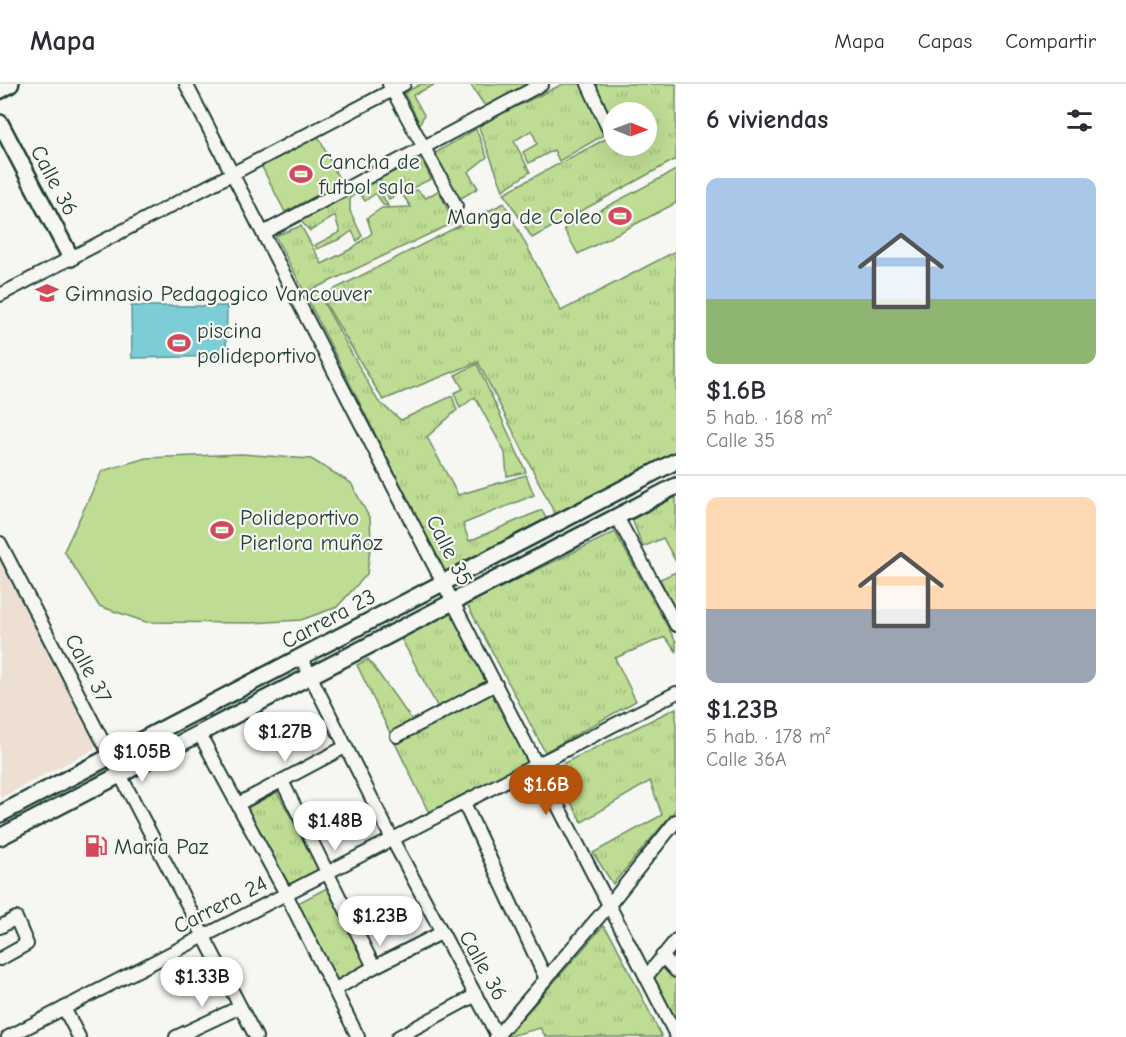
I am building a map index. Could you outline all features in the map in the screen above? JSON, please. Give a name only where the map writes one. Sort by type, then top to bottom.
[{"type":"main road","points":[[0,90],[10,84]]},
{"type":"street","name":"Calle 35","points":[[186,84],[676,1035]]},
{"type":"street","points":[[0,295],[232,174],[391,87],[404,84]]},
{"type":"street","points":[[263,233],[542,84]]},
{"type":"street","points":[[588,84],[603,117]]},
{"type":"street","points":[[391,87],[456,206]]},
{"type":"street","name":"Calle 36","points":[[0,123],[71,258]]},
{"type":"street","name":"Carrera 23","points":[[0,814],[676,461]]},
{"type":"street","name":"Carrera 23","points":[[0,837],[676,486]]},
{"type":"street","points":[[617,517],[676,625]]},
{"type":"street","name":"Calle 37","points":[[0,543],[256,1037]]},
{"type":"street","name":"Calle 36","points":[[301,657],[392,840],[498,1036]]},
{"type":"street","points":[[397,736],[496,684]]},
{"type":"street","name":"Carrera 24","points":[[8,1037],[676,693]]},
{"type":"street","points":[[200,733],[286,894],[358,1037]]},
{"type":"street","points":[[238,804],[345,747]]},
{"type":"street","points":[[282,781],[374,967]]},
{"type":"street","points":[[464,803],[546,979]]},
{"type":"street","points":[[498,1036],[609,905],[676,821]]},
{"type":"street","points":[[0,927],[16,918],[27,944],[0,959]]},
{"type":"street","points":[[334,990],[441,933]]},
{"type":"street","points":[[646,977],[676,940]]},
{"type":"street","points":[[662,957],[676,971]]},
{"type":"street","points":[[398,1037],[476,995]]},
{"type":"street","points":[[176,1037],[240,1007]]},
{"type":"street","points":[[64,1008],[79,1037]]},
{"type":"shaded area","points":[[0,559],[100,746],[0,798]]},
{"type":"green space","points":[[421,84],[436,84],[413,95],[424,115],[420,124],[404,93]]},
{"type":"green space","points":[[470,84],[531,84],[487,109]]},
{"type":"green space","points":[[563,84],[586,84],[603,119],[603,135],[559,161],[554,150],[529,163],[523,152],[537,144],[532,130],[514,141],[530,172],[503,190],[478,125]]},
{"type":"green space","points":[[594,84],[676,84],[676,159],[532,238],[504,193],[603,140],[603,156],[657,156],[657,102],[603,102],[603,106]]},
{"type":"green space","points":[[476,129],[487,157],[468,172],[478,188],[458,200],[435,153]]},
{"type":"green space","name":"Cancha de futbol sala","points":[[318,136],[341,183],[285,212],[261,165]]},
{"type":"green space","points":[[422,159],[431,179],[389,199],[379,178]]},
{"type":"green space","name":"Manga de Coleo","points":[[676,170],[676,203],[578,254],[564,229]]},
{"type":"green space","points":[[374,179],[388,206],[383,205],[376,193],[365,201],[359,192],[350,198],[350,211],[362,236],[357,241],[352,231],[317,249],[315,245],[340,232],[335,216],[310,231],[300,220]]},
{"type":"green space","points":[[417,190],[426,198],[439,190],[453,223],[305,293],[275,236],[301,226],[322,264],[351,249],[372,233],[367,218],[382,208],[411,207],[402,194]]},
{"type":"green space","points":[[504,203],[561,311],[676,251],[676,453],[556,516],[478,362],[383,400],[321,296]]},
{"type":"green space","points":[[316,289],[378,401],[401,420],[452,396],[457,410],[427,437],[458,495],[526,475],[534,495],[463,524],[469,541],[542,510],[547,521],[445,573],[306,296]]},
{"type":"green space","points":[[477,364],[526,472],[507,476],[505,453],[475,397],[460,408],[454,393],[463,389],[455,375]]},
{"type":"green space","name":"Polideportivo Pierlora muñoz","points":[[241,454],[311,459],[351,483],[370,519],[371,541],[367,574],[337,607],[301,620],[251,623],[146,622],[99,606],[64,551],[102,471],[146,458]]},
{"type":"green space","points":[[676,497],[676,562],[663,538],[643,547],[632,519]]},
{"type":"green space","points":[[615,532],[676,642],[676,651],[665,637],[615,658],[636,701],[545,752],[467,604]]},
{"type":"green space","points":[[676,572],[676,607],[674,607],[660,579]]},
{"type":"green space","points":[[451,611],[529,764],[430,815],[357,665],[368,659],[414,723],[437,706],[401,638]]},
{"type":"green space","points":[[676,708],[676,809],[613,884],[593,853],[662,815],[650,781],[582,822],[552,769]]},
{"type":"green space","points":[[277,792],[320,870],[287,888],[244,810]]},
{"type":"green space","points":[[327,888],[368,969],[335,986],[294,905]]},
{"type":"green space","points":[[603,926],[613,939],[662,1037],[546,1037],[540,1028],[506,1037]]},
{"type":"green space","points":[[675,955],[676,957],[676,1019],[653,978]]},
{"type":"water","name":"piscina polideportivo","points":[[131,306],[227,306],[226,356],[132,358]]},
{"type":"place","name":"Cancha de futbol sala","points":[[301,174]]},
{"type":"place","name":"Manga de Coleo","points":[[620,216]]},
{"type":"place","name":"Gimnasio Pedagogico Vancouver","points":[[47,293]]},
{"type":"place","name":"piscina polideportivo","points":[[179,343]]},
{"type":"place","name":"Polideportivo Pierlora muñoz","points":[[222,530]]},
{"type":"place","name":"María Paz","points":[[96,846]]}]
